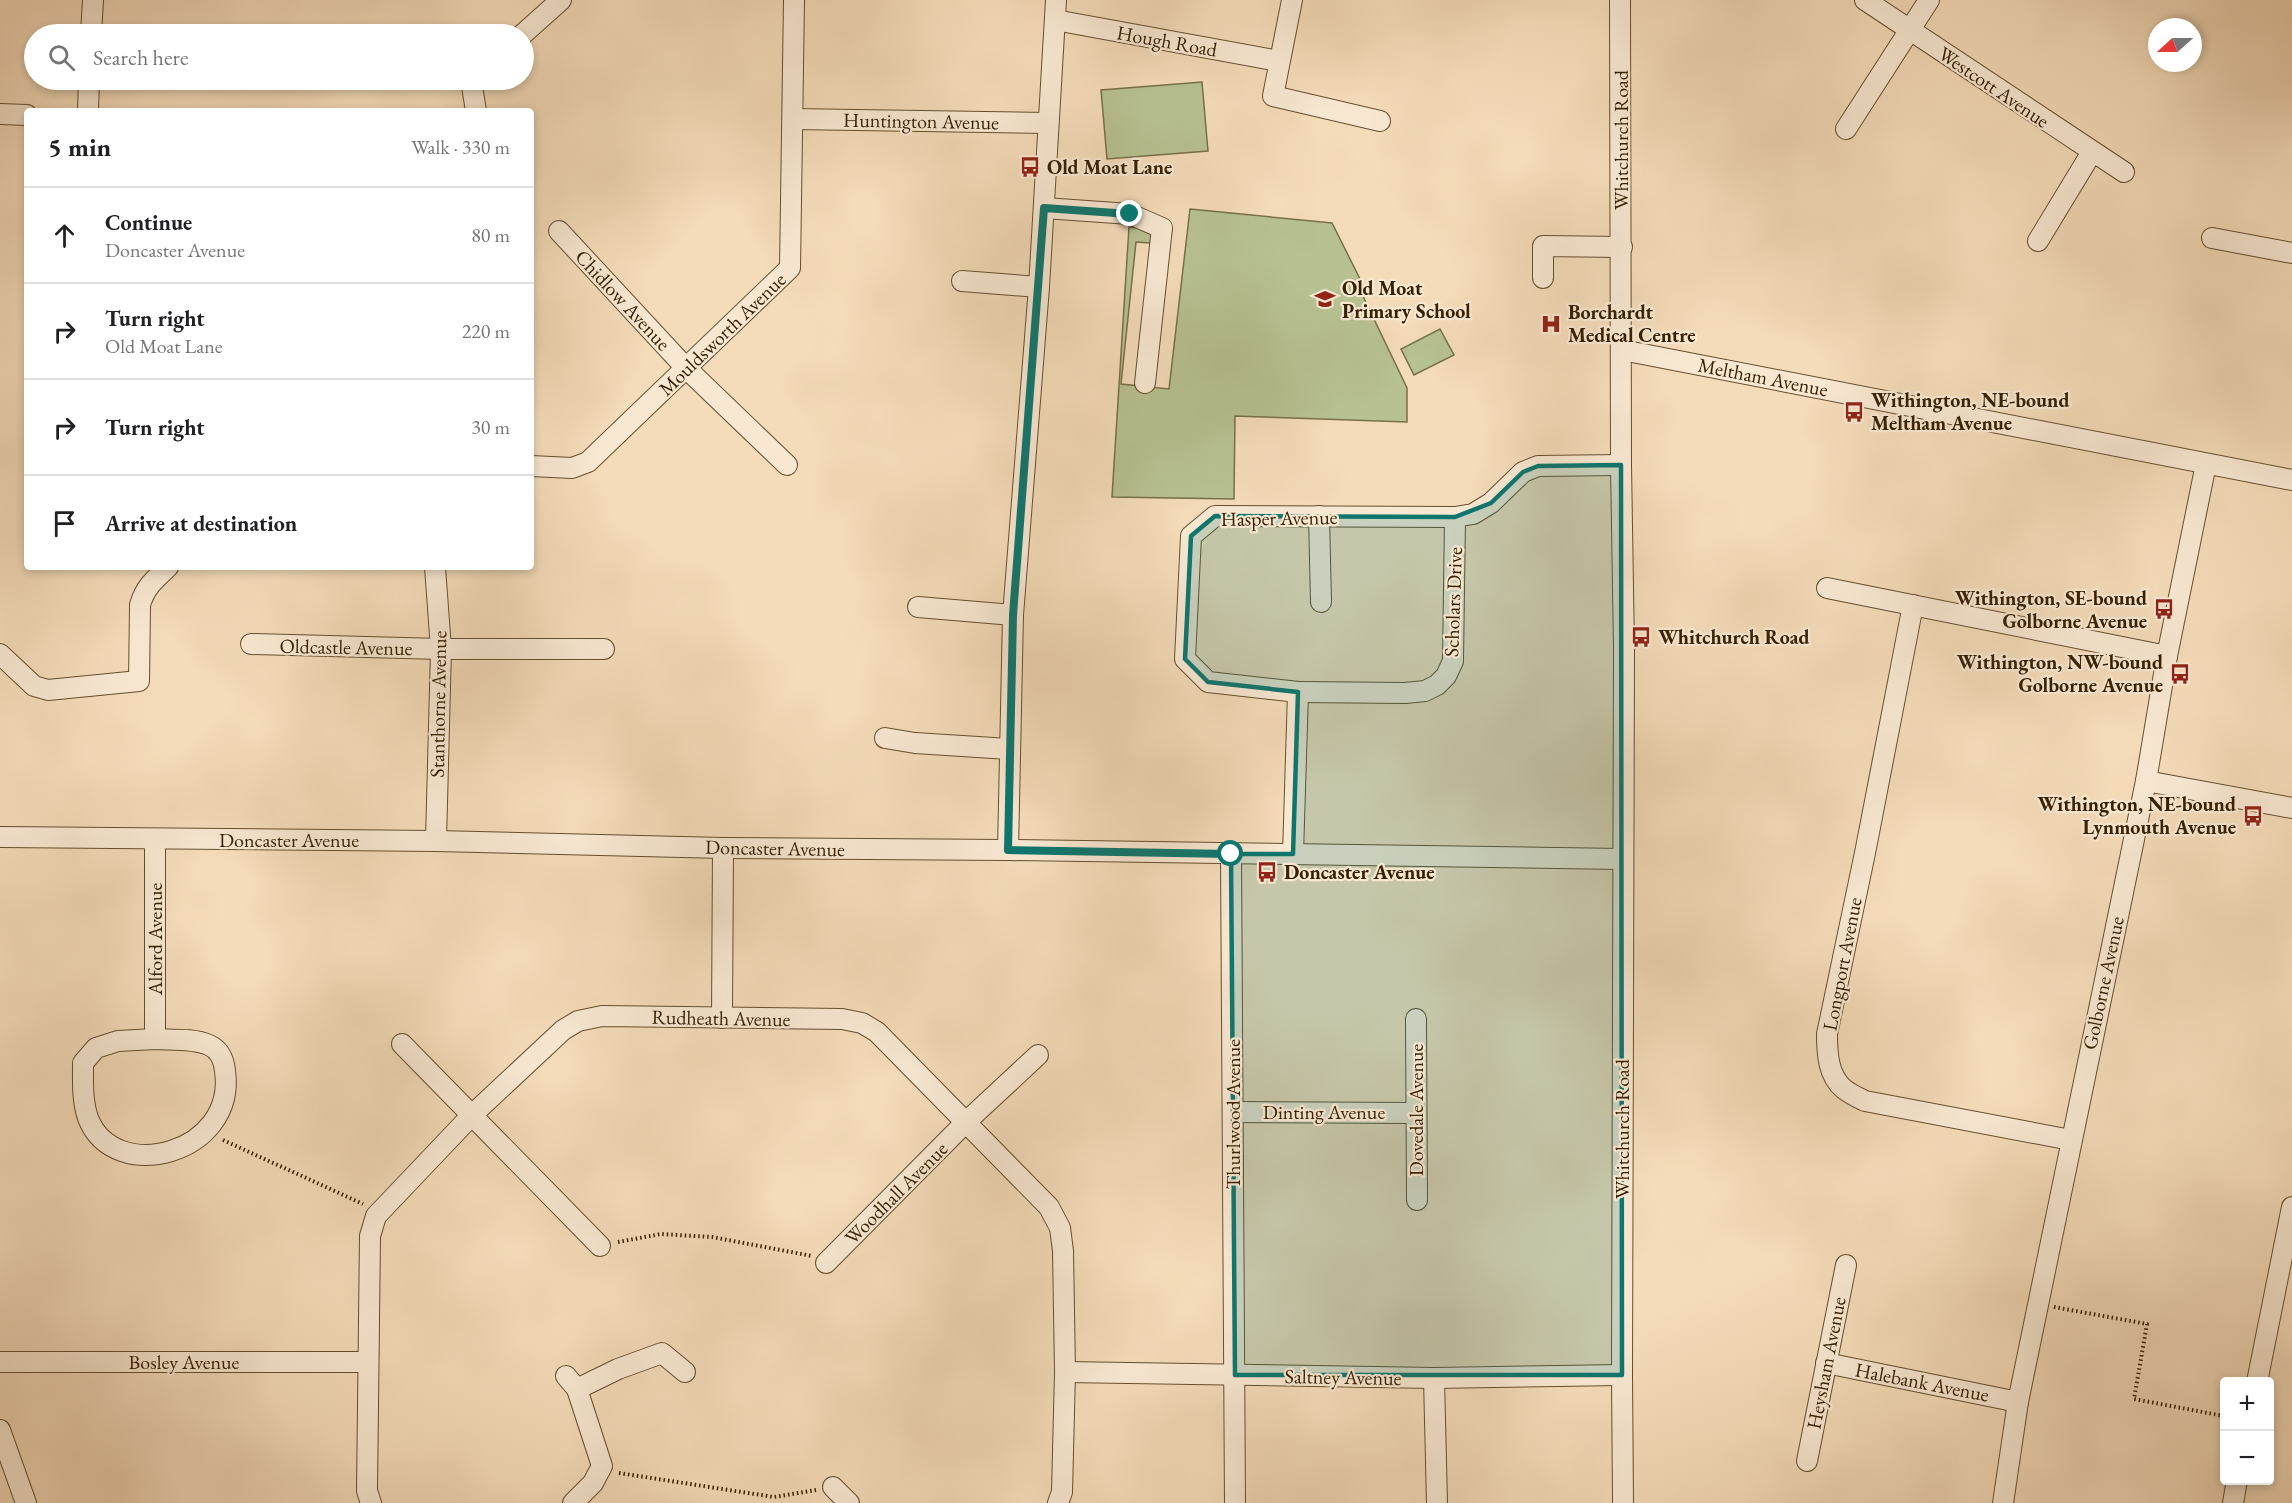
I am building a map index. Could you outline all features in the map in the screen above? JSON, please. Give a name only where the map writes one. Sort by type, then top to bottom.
[{"type":"street","points":[[92,24],[93,0]]},
{"type":"street","points":[[534,24],[561,0]]},
{"type":"street","name":"Mouldsworth Avenue","points":[[534,466],[572,468],[588,462],[790,268],[794,0]]},
{"type":"street","points":[[1008,850],[1013,615],[1039,287],[1056,0]]},
{"type":"street","points":[[1292,0],[1273,96],[1380,121]]},
{"type":"street","name":"Whitchurch Road","points":[[1620,0],[1621,465],[1624,648],[1623,1503]]},
{"type":"street","name":"Westcott Avenue","points":[[1865,0],[2124,172]]},
{"type":"street","points":[[1846,129],[1908,29],[1929,0]]},
{"type":"street","name":"Hough Road","points":[[1056,20],[1280,61]]},
{"type":"street","points":[[88,108],[89,90]]},
{"type":"street","points":[[473,90],[476,108]]},
{"type":"street","points":[[0,114],[24,115]]},
{"type":"street","name":"Huntington Avenue","points":[[793,119],[1048,123]]},
{"type":"street","points":[[2038,241],[2092,152]]},
{"type":"street","points":[[1044,208],[1130,214],[1162,228],[1145,382]]},
{"type":"street","name":"Chidlow Avenue","points":[[559,231],[686,368],[787,465]]},
{"type":"street","points":[[2212,238],[2292,253]]},
{"type":"street","points":[[1543,278],[1544,246],[1622,247]]},
{"type":"street","points":[[962,281],[1039,287]]},
{"type":"street","name":"Meltham Avenue","points":[[1622,350],[2292,480]]},
{"type":"street","name":"Golborne Avenue","points":[[2002,1503],[2018,1402],[2146,781],[2167,656],[2206,464]]},
{"type":"street","name":"Hasper Avenue","points":[[1298,692],[1208,682],[1185,659],[1191,536],[1215,516],[1455,517],[1473,514],[1491,503],[1523,472],[1538,466],[1621,465]]},
{"type":"street","points":[[1319,516],[1321,602]]},
{"type":"street","name":"Scholars Drive","points":[[1298,692],[1405,693],[1425,691],[1437,685],[1446,676],[1453,661],[1455,517]]},
{"type":"street","points":[[0,654],[34,686],[48,690],[139,689],[140,605],[143,593],[149,584],[165,570]]},
{"type":"street","name":"Stanthorne Avenue","points":[[435,570],[441,649],[436,841]]},
{"type":"street","points":[[1827,588],[2167,656]]},
{"type":"street","name":"Longport Avenue","points":[[1913,605],[1827,1034],[1827,1057],[1832,1072],[1843,1089],[1866,1101],[2071,1140]]},
{"type":"street","points":[[918,607],[1013,615]]},
{"type":"street","name":"Oldcastle Avenue","points":[[251,644],[441,649],[604,649]]},
{"type":"street","points":[[1293,854],[1298,692]]},
{"type":"street","points":[[885,738],[915,743],[1009,749]]},
{"type":"street","points":[[2146,781],[2292,808]]},
{"type":"street","name":"Doncaster Avenue","points":[[0,837],[436,841],[723,848],[1623,859]]},
{"type":"street","name":"Alford Avenue","points":[[154,839],[155,1039]]},
{"type":"street","points":[[722,1018],[723,848]]},
{"type":"street","name":"Thurlwood Avenue","points":[[1231,854],[1235,1503]]},
{"type":"street","name":"Rudheath Avenue","points":[[371,1503],[367,1491],[370,1236],[376,1216],[472,1115],[563,1030],[578,1021],[602,1016],[842,1019],[862,1023],[877,1032],[1048,1207],[1060,1228],[1063,1251],[1065,1372],[1062,1492],[1058,1503]]},
{"type":"street","name":"Dovedale Avenue","points":[[1416,1019],[1417,1200]]},
{"type":"street","points":[[184,1040],[210,1046],[223,1058],[227,1084],[222,1108],[206,1132],[189,1145],[165,1153],[144,1155],[122,1151],[102,1141],[88,1118],[83,1063],[96,1048],[118,1041],[184,1040]]},
{"type":"street","points":[[402,1044],[600,1246]]},
{"type":"street","name":"Woodhall Avenue","points":[[826,1263],[966,1122],[1038,1055]]},
{"type":"street","name":"Dinting Avenue","points":[[1233,1112],[1416,1113]]},
{"type":"street","points":[[2258,1377],[2292,1207]]},
{"type":"street","name":"Heysham Avenue","points":[[1807,1461],[1846,1265]]},
{"type":"street","points":[[573,1503],[593,1483],[602,1466],[571,1383],[662,1353],[686,1372]]},
{"type":"street","name":"Bosley Avenue","points":[[0,1362],[368,1362]]},
{"type":"street","name":"Halebank Avenue","points":[[1826,1363],[2018,1402]]},
{"type":"street","name":"Saltney Avenue","points":[[1065,1372],[1434,1378],[1622,1375]]},
{"type":"street","points":[[1434,1378],[1437,1503]]},
{"type":"street","points":[[0,1430],[26,1503]]},
{"type":"street","points":[[2232,1503],[2236,1485]]},
{"type":"street","points":[[833,1487],[849,1503]]},
{"type":"path","points":[[206,1132],[379,1211]]},
{"type":"path","points":[[600,1246],[661,1234],[712,1237],[808,1254],[826,1263]]},
{"type":"path","points":[[2038,1304],[2147,1324],[2134,1399],[2220,1415]]},
{"type":"path","points":[[602,1466],[619,1473],[774,1497],[833,1487]]},
{"type":"highlighted area","points":[[1621,465],[1622,1375],[1235,1375],[1231,854],[1293,854],[1298,692],[1208,682],[1185,659],[1191,536],[1215,516],[1455,517],[1491,503],[1523,472],[1538,466]]},
{"type":"green space","points":[[1202,82],[1208,151],[1107,159],[1101,90]]},
{"type":"green space","points":[[1190,209],[1332,223],[1365,289],[1361,292],[1407,388],[1407,422],[1235,416],[1234,499],[1112,497],[1129,227],[1152,235],[1150,243],[1136,242],[1121,384],[1169,389]]},
{"type":"green space","points":[[1440,329],[1454,355],[1414,375],[1401,349]]},
{"type":"place","name":"Old Moat Lane","points":[[1030,167]]},
{"type":"place","name":"Old Moat Primary School","points":[[1325,299]]},
{"type":"place","name":"Borchardt Medical Centre","points":[[1551,324]]},
{"type":"place","name":"Withington, NE-bound Meltham Avenue","points":[[1854,412]]},
{"type":"place","name":"Withington, SE-bound Golborne Avenue","points":[[2164,609]]},
{"type":"place","name":"Whitchurch Road","points":[[1641,637]]},
{"type":"place","name":"Withington, NW-bound Golborne Avenue","points":[[2180,674]]},
{"type":"place","name":"Withington, NE-bound Lynmouth Avenue","points":[[2253,816]]},
{"type":"place","name":"Doncaster Avenue","points":[[1267,872]]},
{"type":"route","points":[[1130,214],[1044,208],[1013,615],[1008,850],[1231,854]]}]
